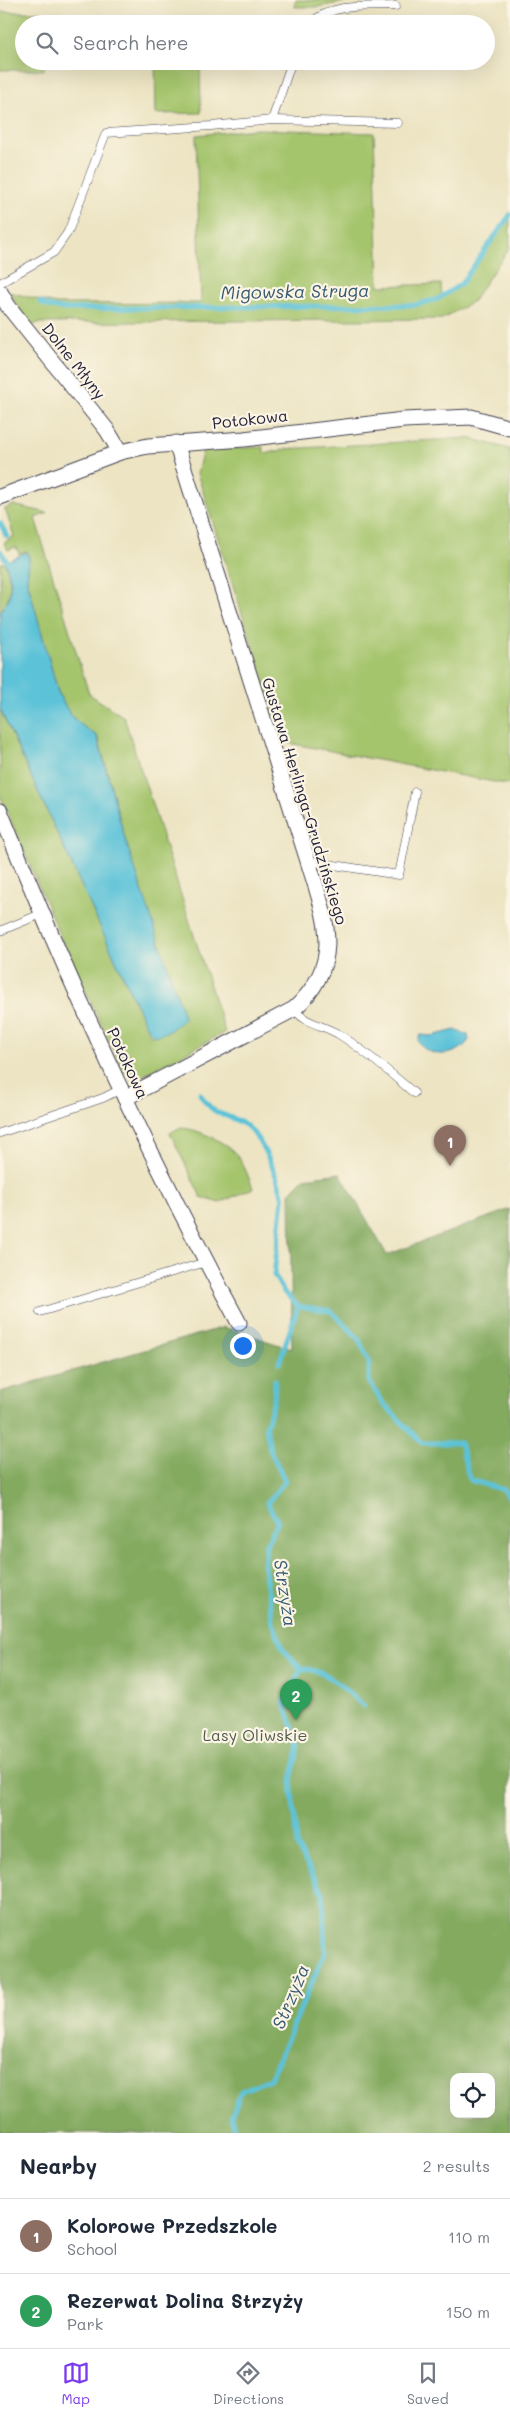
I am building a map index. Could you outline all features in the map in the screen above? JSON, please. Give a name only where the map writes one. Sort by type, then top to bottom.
[{"type":"street","name":"Dolne Młyny","points":[[0,292],[8,306],[106,430],[120,452]]},
{"type":"street","name":"Potokowa","points":[[0,497],[120,452],[176,443],[244,439],[404,420],[447,417],[476,418],[510,428]]},
{"type":"street","name":"Gustawa Herlinga-Grudzińskiego","points":[[123,1093],[294,1009],[303,1001],[318,978],[328,942],[322,910],[308,861],[176,443]]},
{"type":"street","name":"Potokowa","points":[[0,811],[41,914],[168,1190],[239,1323]]},
{"type":"lane","points":[[324,15],[328,12],[353,7],[396,6]]},
{"type":"lane","points":[[272,120],[289,70]]},
{"type":"lane","points":[[0,283],[54,252],[59,246],[68,232],[77,211],[106,133],[272,120],[398,123]]},
{"type":"lane","points":[[308,861],[399,875],[415,792]]},
{"type":"lane","points":[[0,931],[41,914]]},
{"type":"lane","points":[[294,1009],[301,1018],[334,1032],[375,1060],[414,1093]]},
{"type":"lane","points":[[0,1133],[123,1093]]},
{"type":"lane","points":[[40,1312],[206,1262]]},
{"type":"green space","points":[[295,0],[354,0],[318,7],[295,7]]},
{"type":"green space","points":[[0,12],[44,12],[44,15],[15,15],[15,70],[0,70]]},
{"type":"green space","points":[[155,70],[200,70],[201,113],[156,114]]},
{"type":"green space","points":[[257,129],[374,133],[379,286],[441,284],[442,298],[460,284],[510,217],[510,247],[472,302],[442,319],[37,323],[31,327],[9,292],[56,304],[201,303],[196,135]]},
{"type":"green space","points":[[468,438],[510,449],[510,785],[283,742],[197,473],[203,450],[263,447],[265,454],[286,449]]},
{"type":"green space","points":[[13,505],[48,513],[35,518],[89,694],[124,717],[225,1032],[140,1077],[133,1076],[129,1071],[124,1073],[63,943],[0,795],[0,709],[150,1035],[159,1034],[148,910],[125,839],[98,737],[74,718],[58,692],[27,580],[29,559],[27,551],[19,554],[16,547],[8,550],[4,543],[14,536],[5,509]]},
{"type":"green space","points":[[5,562],[10,589],[0,613],[0,564]]},
{"type":"green space","points":[[179,1128],[203,1133],[229,1148],[240,1159],[253,1188],[219,1203],[201,1197],[170,1133]]},
{"type":"green space","name":"Lasy Oliwskie","points":[[340,1173],[387,1255],[510,1209],[510,2133],[0,2133],[0,1392],[224,1327],[292,1349],[290,1193],[304,1178]]},
{"type":"water","points":[[27,552],[29,559],[27,580],[58,692],[74,718],[97,736],[125,839],[183,1013],[184,1019],[169,1031],[154,1036],[146,1026],[0,709],[0,613],[9,598],[11,581],[5,562]]},
{"type":"water","points":[[455,1030],[468,1035],[469,1040],[464,1046],[451,1053],[436,1054],[423,1047],[418,1041],[420,1035],[432,1036]]},
{"type":"waterway","name":"Migowska Struga","points":[[40,302],[50,307],[62,309],[415,305],[438,299],[461,284],[510,215]]},
{"type":"waterway","name":"Strzyża","points":[[0,523],[7,536]]},
{"type":"waterway","points":[[0,551],[7,561]]},
{"type":"waterway","name":"Strzyża","points":[[200,1094],[215,1111],[244,1124],[257,1138],[268,1158],[281,1191],[283,1199],[274,1275],[284,1292],[298,1306],[279,1363]]},
{"type":"waterway","points":[[298,1306],[331,1311],[358,1338],[369,1361],[369,1381],[382,1402],[422,1443],[460,1443],[470,1480],[504,1490],[510,1499]]},
{"type":"waterway","name":"Strzyża","points":[[234,2133],[232,2116],[241,2091],[270,2079],[325,1952],[323,1893],[297,1846],[291,1780],[299,1746],[284,1702],[301,1669],[283,1649],[273,1623],[264,1567],[266,1544],[278,1522],[267,1503],[285,1481],[270,1450],[266,1427],[274,1400],[275,1380]]},
{"type":"waterway","points":[[301,1669],[310,1669],[327,1676],[364,1706]]},
{"type":"place","name":"Kolorowe Przedszkole","points":[[450,1166]]},
{"type":"place","name":"Rezerwat Dolina Strzyży","points":[[296,1720]]}]
